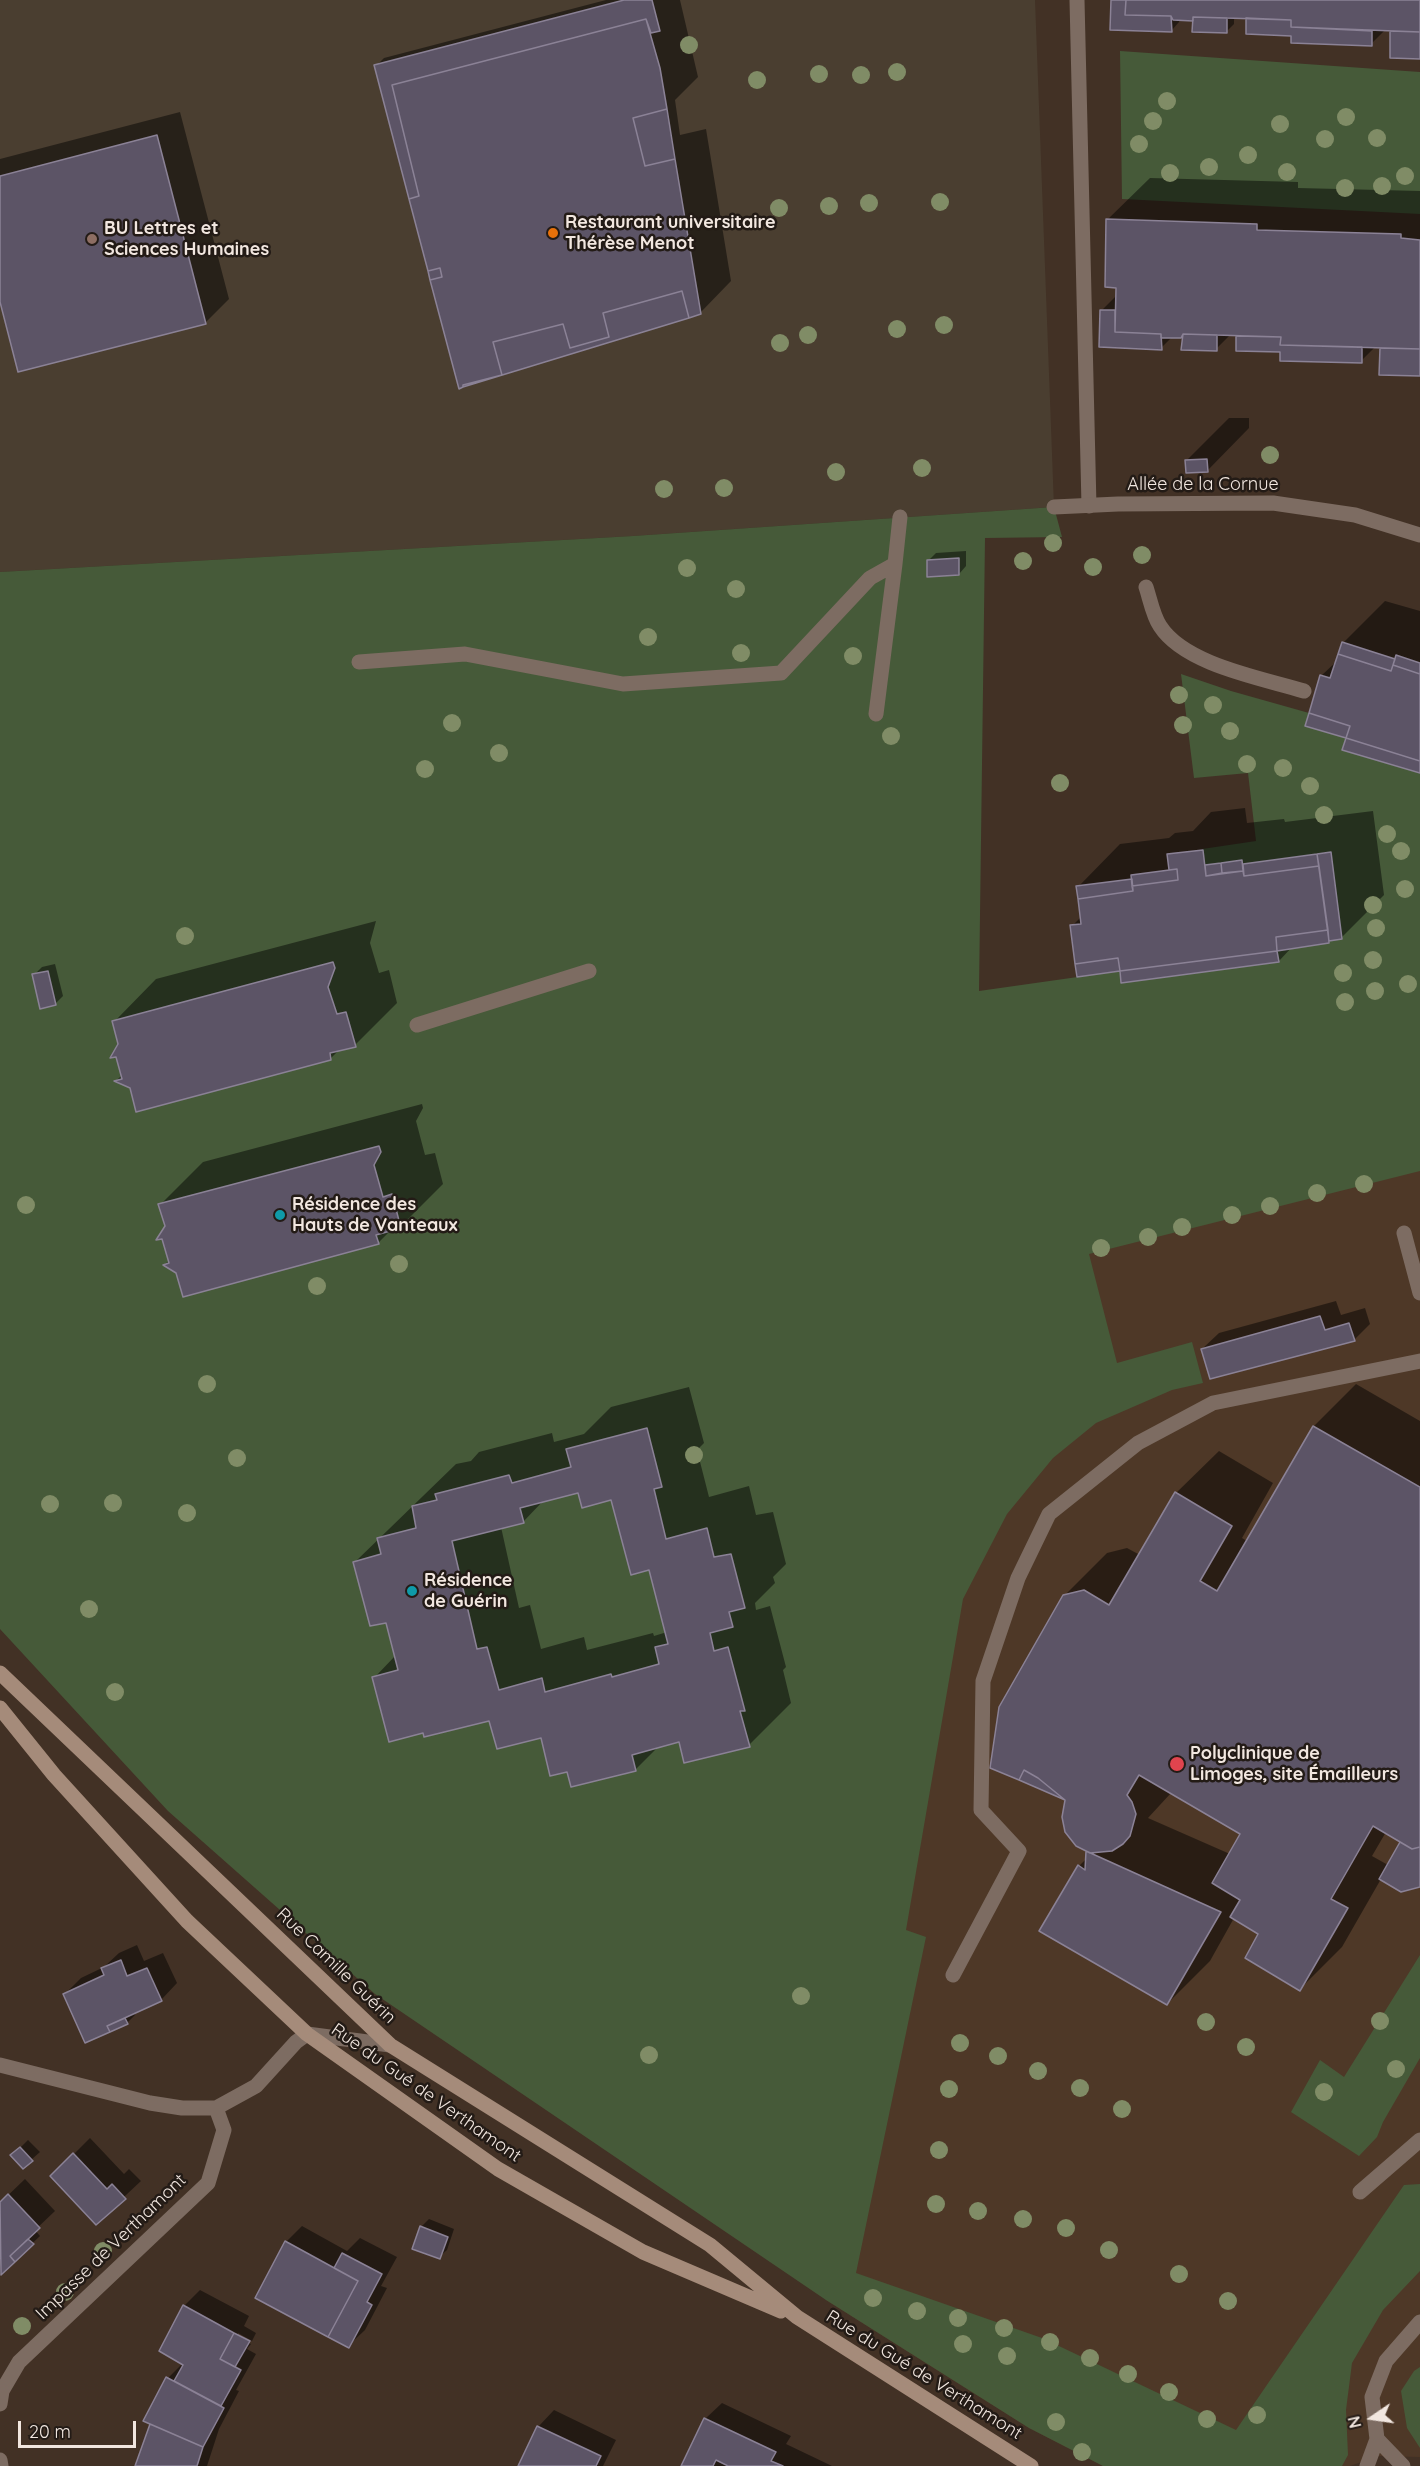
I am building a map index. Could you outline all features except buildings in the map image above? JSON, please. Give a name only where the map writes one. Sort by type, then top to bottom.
[{"type":"main road","name":"Rue Camille Guérin","points":[[0,1673],[390,2045]]},
{"type":"main road","points":[[0,1708],[54,1775],[187,1921],[307,2034]]},
{"type":"main road","name":"Rue du Gué de Verthamont","points":[[307,2034],[498,2169],[643,2252],[797,2317]]},
{"type":"main road","name":"Rue du Gué de Verthamont","points":[[390,2045],[710,2246],[797,2317],[1031,2466]]},
{"type":"street","points":[[1077,0],[1089,506]]},
{"type":"street","name":"Allée de la Cornue","points":[[1054,507],[1273,503],[1355,515],[1420,536]]},
{"type":"street","points":[[876,714],[900,518]]},
{"type":"street","points":[[359,662],[465,654],[623,684],[781,673],[870,578],[895,564]]},
{"type":"street","points":[[1146,587],[1159,626],[1175,643],[1202,660],[1304,691]]},
{"type":"street","points":[[417,1025],[589,971]]},
{"type":"street","points":[[1404,1233],[1420,1293]]},
{"type":"street","points":[[953,1975],[1019,1851],[981,1810],[983,1681],[1018,1578],[1049,1514],[1138,1443],[1213,1403],[1420,1360]]},
{"type":"street","name":"Rue Camille Guérin","points":[[307,2034],[390,2045]]},
{"type":"street","name":"Rue du Gué de Verthamont","points":[[0,2065],[150,2103],[182,2108],[216,2108],[256,2086],[296,2042],[307,2034]]},
{"type":"street","name":"Impasse de Verthamont","points":[[0,2404],[2,2391],[19,2362],[208,2182],[224,2130],[216,2108]]},
{"type":"street","points":[[1360,2192],[1420,2140]]},
{"type":"street","points":[[1367,2466],[1377,2439],[1372,2397],[1386,2361],[1420,2322]]},
{"type":"street","points":[[1377,2439],[1403,2466]]},
{"type":"street","points":[[0,2460],[2,2466]]},
{"type":"shaded area","points":[[0,0],[1035,0],[1054,507],[633,536],[0,572]]},
{"type":"shaded area","name":"Polyclinique de Limoges, site Émailleurs","points":[[979,1028],[1420,1072],[1420,2457],[1378,2456],[1350,2466],[1103,2466],[1029,2428],[826,2300]]},
{"type":"green space","points":[[1120,51],[1420,72],[1420,214],[1122,199]]},
{"type":"green space","points":[[1054,507],[1062,537],[985,538],[979,991],[1120,971],[1121,983],[1279,962],[1277,951],[1329,943],[1329,941],[1342,938],[1330,852],[1243,864],[1241,860],[1205,865],[1202,849],[1256,841],[1248,773],[1194,778],[1181,674],[1309,713],[1305,726],[1346,738],[1342,750],[1420,773],[1420,1171],[1089,1254],[1117,1363],[1192,1342],[1203,1383],[1172,1390],[1096,1423],[1053,1458],[1007,1514],[963,1599],[906,1930],[926,1937],[856,2273],[1042,2338],[1236,2430],[1404,2185],[1420,2184],[1420,2271],[1383,2310],[1352,2363],[1346,2410],[1348,2455],[1342,2466],[1103,2466],[1029,2428],[826,2300],[375,1994],[168,1811],[0,1629],[0,572],[633,536]]},
{"type":"green space","points":[[1420,1955],[1420,2058],[1383,2122],[1377,2137],[1359,2156],[1291,2112],[1320,2060],[1344,2077]]},
{"type":"green space","points":[[1420,2367],[1420,2448],[1407,2428],[1401,2391],[1414,2371]]},
{"type":"place","name":"Restaurant universitaire Thérèse Menot","points":[[553,233]]},
{"type":"place","name":"BU Lettres et Sciences Humaines","points":[[92,239]]},
{"type":"place","name":"Résidence des Hauts de Vanteaux","points":[[280,1215]]},
{"type":"place","name":"Résidence de Guérin","points":[[412,1591]]},
{"type":"place","name":"Polyclinique de Limoges, site Émailleurs","points":[[1177,1764]]}]
